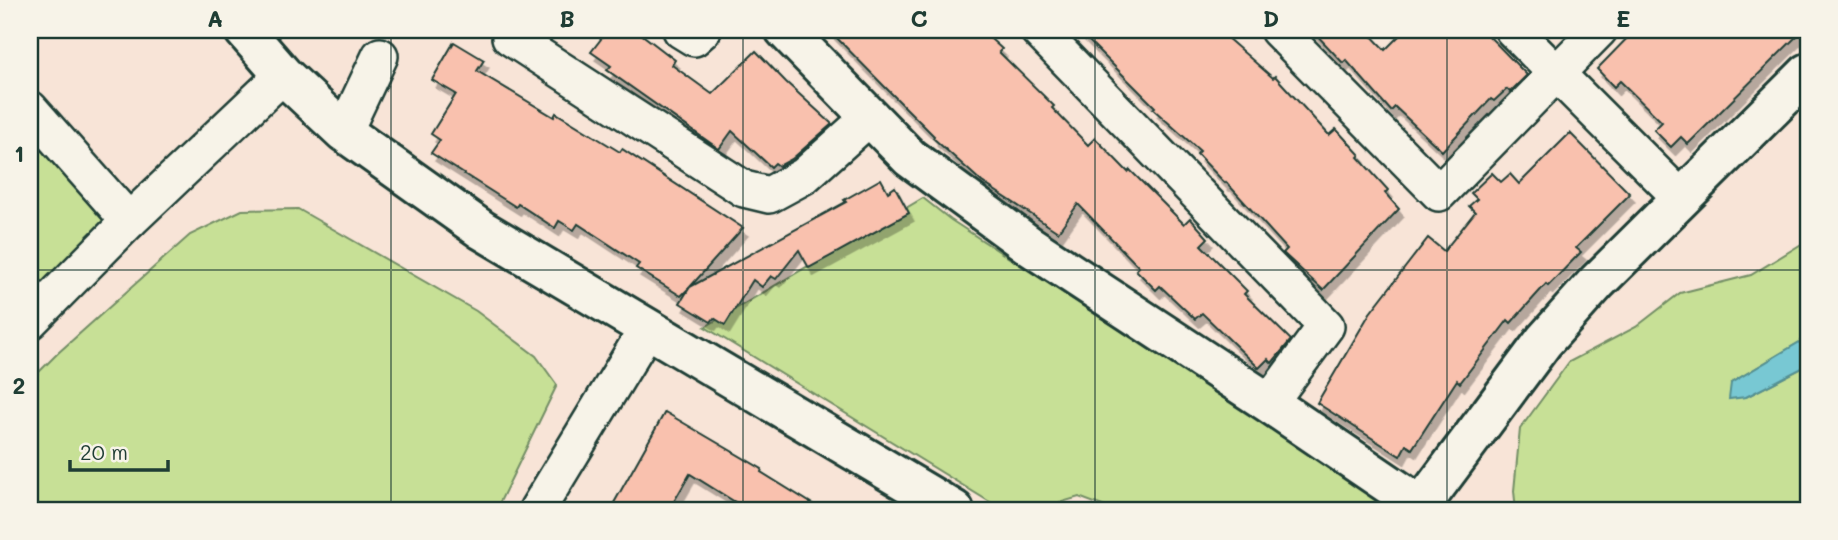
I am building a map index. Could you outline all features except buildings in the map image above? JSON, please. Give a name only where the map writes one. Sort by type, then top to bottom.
[{"type":"street","points":[[244,30],[284,75],[344,132],[482,230],[951,509]]},
{"type":"street","points":[[515,30],[510,37],[744,189],[769,195],[804,176],[871,116]]},
{"type":"street","points":[[681,30],[694,38],[703,30]]},
{"type":"street","points":[[785,30],[910,158],[1030,246],[1269,403],[1419,508],[1544,341],[1597,282],[1808,73]]},
{"type":"street","points":[[1038,30],[1326,326],[1269,403]]},
{"type":"street","points":[[1278,30],[1439,193],[1599,30]]},
{"type":"street","points":[[1513,30],[1682,200]]},
{"type":"street","points":[[344,132],[380,56]]},
{"type":"street","points":[[30,321],[129,221],[284,75]]},
{"type":"street","points":[[30,109],[129,221]]},
{"type":"street","points":[[537,510],[647,329]]},
{"type":"green space","points":[[30,126],[108,215],[106,230],[30,299]]},
{"type":"green space","points":[[923,198],[951,220],[1376,497],[1373,510],[1113,510],[1079,497],[1035,510],[1003,510],[705,327]]},
{"type":"green space","points":[[298,209],[476,311],[536,356],[557,385],[496,510],[30,510],[30,381],[190,235],[242,210]]},
{"type":"green space","points":[[1808,240],[1808,337],[1731,383],[1746,397],[1808,365],[1808,510],[1516,510],[1514,491],[1520,429],[1569,362],[1636,327],[1680,293],[1751,275]]},
{"type":"water","points":[[1808,337],[1808,365],[1746,397],[1729,399],[1731,383]]}]
